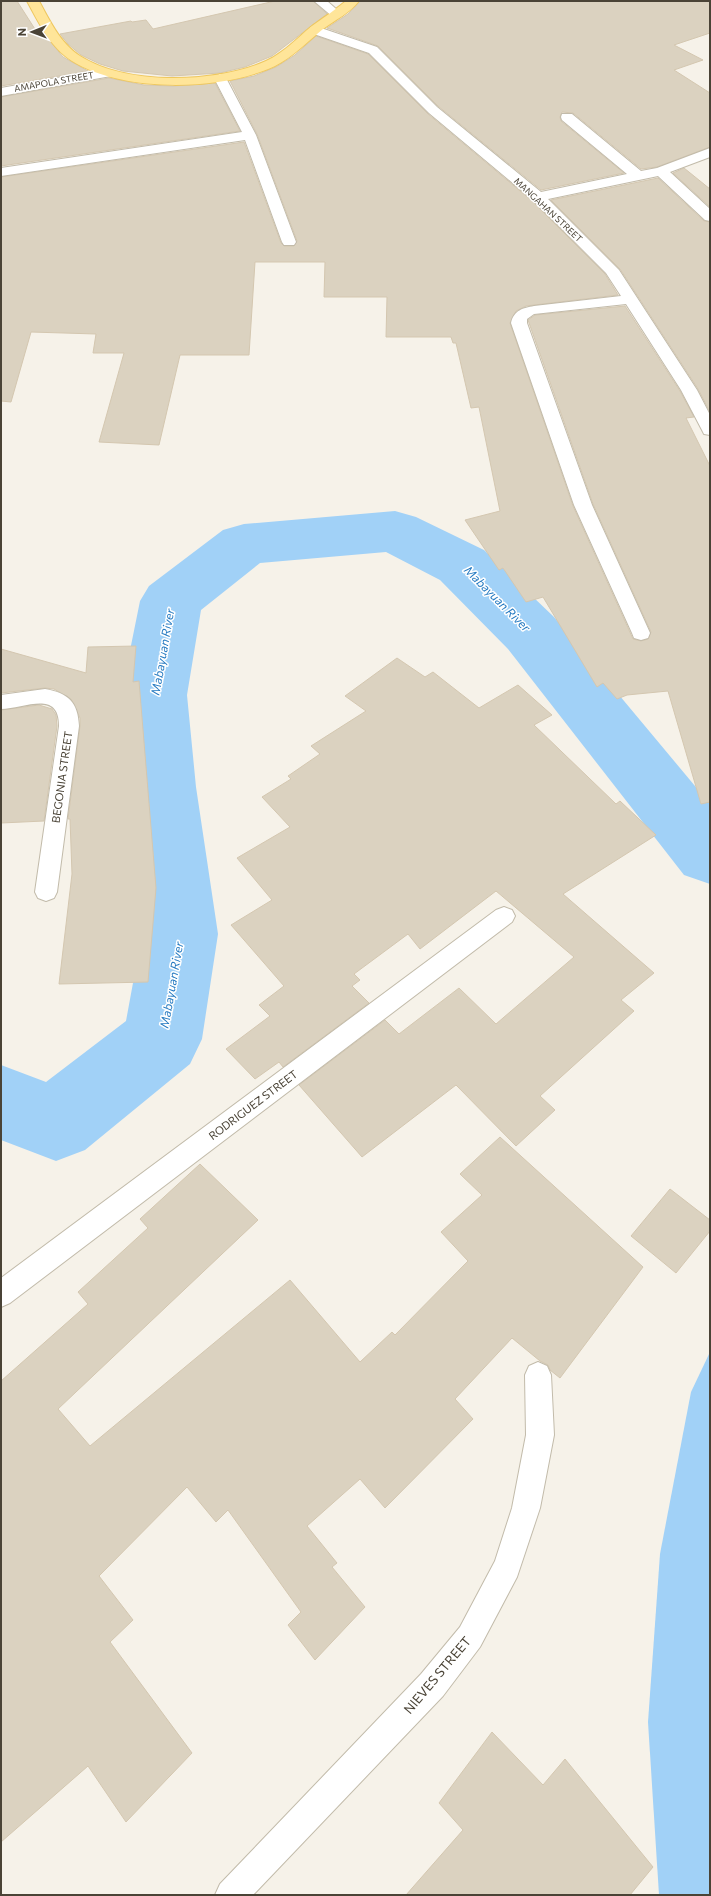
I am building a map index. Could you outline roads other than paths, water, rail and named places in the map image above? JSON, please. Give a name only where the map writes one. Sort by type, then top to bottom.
[{"type":"main road","points":[[33,1],[61,47],[81,63],[107,73],[149,79],[182,80],[220,78],[242,73],[272,62],[296,48],[315,30],[337,15],[353,1]]},
{"type":"street","points":[[320,1],[337,15]]},
{"type":"street","name":"MANGAHAN STREET","points":[[315,30],[373,50],[433,110],[538,198],[612,270],[689,390],[710,430]]},
{"type":"street","name":"AMAPOLA STREET","points":[[1,92],[107,73]]},
{"type":"street","points":[[220,78],[250,135],[289,242]]},
{"type":"street","points":[[567,116],[638,176]]},
{"type":"street","points":[[1,172],[250,135]]},
{"type":"street","points":[[538,198],[661,171],[710,152]]},
{"type":"street","points":[[661,171],[710,217]]},
{"type":"street","points":[[631,300],[534,310],[526,312],[520,317],[519,323],[583,505],[641,633]]},
{"type":"street","name":"BEGONIA STREET","points":[[1,702],[46,696],[60,700],[67,708],[69,726],[46,892]]},
{"type":"street","name":"RODRIGUEZ STREET","points":[[1,1294],[504,916]]},
{"type":"street","name":"NIEVES STREET","points":[[230,1895],[432,1685],[470,1637],[508,1567],[526,1508],[540,1435],[538,1375]]},
{"type":"water","points":[[710,1352],[710,1895],[659,1895],[648,1722],[660,1554],[691,1392]]},
{"type":"waterway","name":"Mabayuan River","points":[[1,1102],[56,1123],[162,1039],[180,934],[161,787],[154,695],[171,601],[244,544],[395,531],[462,565],[531,633],[710,855]]}]
